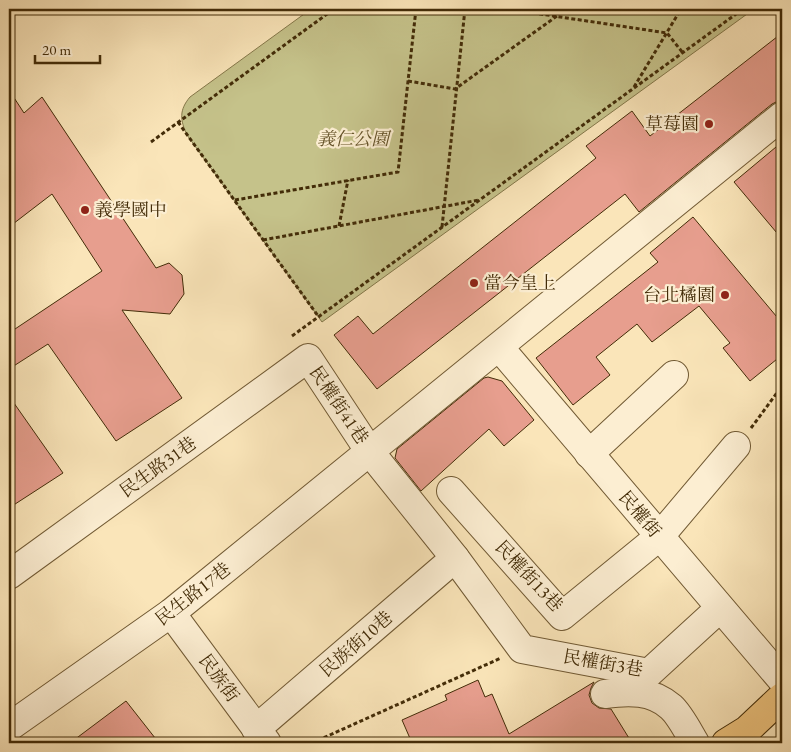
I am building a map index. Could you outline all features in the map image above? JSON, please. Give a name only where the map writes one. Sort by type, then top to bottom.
[{"type":"main road","points":[[726,743],[747,730],[782,697]]},
{"type":"street","points":[[370,452],[782,116]]},
{"type":"street","name":"民權街","points":[[499,347],[782,680]]},
{"type":"street","name":"民權街41巷","points":[[308,358],[370,452],[455,558],[522,649]]},
{"type":"street","name":"民生路31巷","points":[[9,575],[308,358]]},
{"type":"street","points":[[589,454],[674,375]]},
{"type":"street","points":[[660,536],[736,446]]},
{"type":"street","name":"民生路17巷","points":[[9,727],[171,613],[370,452]]},
{"type":"street","name":"民權街13巷","points":[[451,492],[562,616],[660,536]]},
{"type":"street","name":"民族街10巷","points":[[261,736],[455,558]]},
{"type":"street","name":"民權街3巷","points":[[522,649],[650,673],[720,608]]},
{"type":"street","name":"民族街","points":[[171,613],[261,736]]},
{"type":"street","points":[[605,694],[619,692],[649,694],[672,708],[695,743]]},
{"type":"path","points":[[151,142],[334,9]]},
{"type":"path","points":[[234,200],[398,172],[416,9]]},
{"type":"path","points":[[442,227],[465,9]]},
{"type":"path","points":[[507,9],[667,33],[683,53]]},
{"type":"path","points":[[408,81],[456,89],[557,16],[559,9]]},
{"type":"path","points":[[633,88],[681,9]]},
{"type":"path","points":[[292,336],[743,9]]},
{"type":"path","points":[[178,122],[318,316]]},
{"type":"path","points":[[339,226],[348,180]]},
{"type":"path","points":[[263,240],[480,200]]},
{"type":"path","points":[[736,446],[782,386]]},
{"type":"path","points":[[312,743],[522,649]]},
{"type":"green space","name":"義仁公園","points":[[311,9],[754,9],[322,322],[187,135],[182,115],[184,106],[190,97]]},
{"type":"building","points":[[782,33],[782,99],[772,104],[639,212],[625,194],[377,389],[334,335],[358,316],[373,334],[596,158],[586,146],[632,111],[650,136]]},
{"type":"building","points":[[9,90],[24,113],[42,97],[156,268],[169,263],[182,275],[184,294],[170,314],[122,310],[182,398],[116,441],[48,344],[9,369],[9,333],[102,271],[52,194],[9,227]]},
{"type":"building","points":[[782,142],[782,239],[734,182]]},
{"type":"building","points":[[693,217],[782,323],[782,355],[750,381],[723,348],[730,343],[699,306],[652,342],[637,324],[596,357],[610,375],[573,405],[536,358],[658,262],[650,253]]},
{"type":"building","points":[[488,377],[502,381],[534,420],[504,446],[489,429],[421,491],[395,458],[397,449],[484,378]]},
{"type":"building","points":[[9,396],[63,473],[9,508]]},
{"type":"building","points":[[478,680],[485,697],[492,694],[509,734],[594,682],[589,695],[592,703],[599,708],[611,709],[632,743],[412,743],[402,720],[447,700],[445,695]]},
{"type":"building","points":[[126,701],[159,743],[70,743]]},
{"type":"place","name":"草莓園","points":[[709,124]]},
{"type":"place","name":"義學國中","points":[[85,210]]},
{"type":"place","name":"當今皇上","points":[[474,283]]},
{"type":"place","name":"台北橘園","points":[[725,295]]}]
